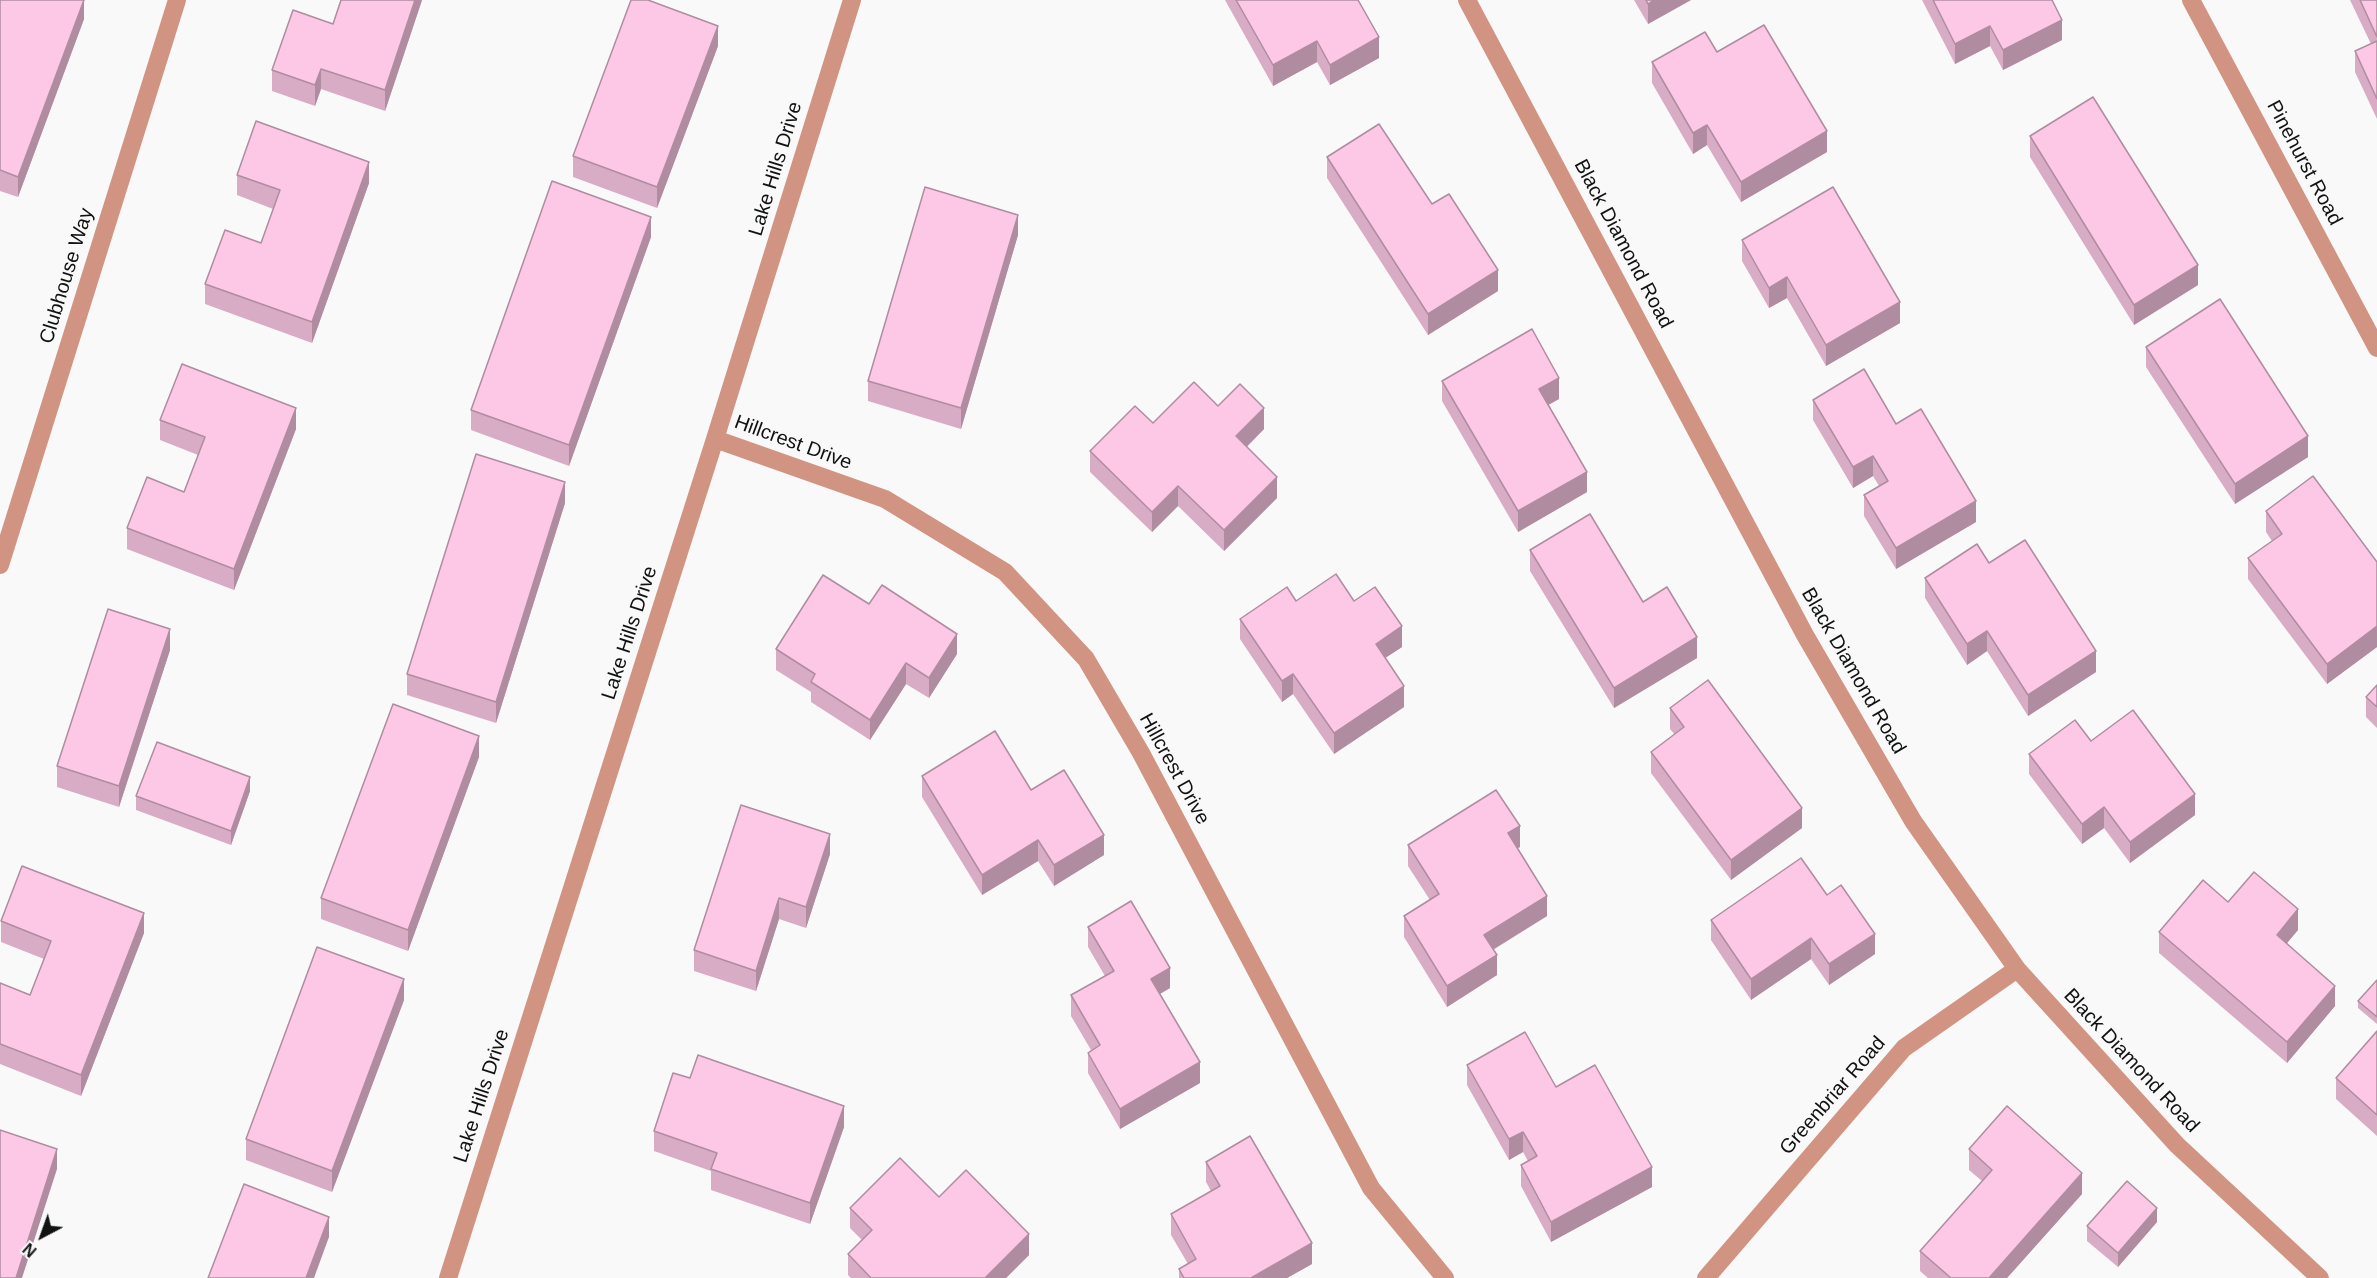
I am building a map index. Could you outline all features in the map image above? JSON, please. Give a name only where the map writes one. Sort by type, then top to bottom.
[{"type":"street","name":"Clubhouse Way","points":[[0,565],[177,0]]},
{"type":"street","name":"Lake Hills Drive","points":[[448,1278],[852,0]]},
{"type":"street","name":"Black Diamond Road","points":[[1467,0],[1805,635],[1913,821],[2017,969],[2177,1145],[2320,1278]]},
{"type":"street","name":"Pinehurst Road","points":[[2191,0],[2377,348]]},
{"type":"street","name":"Hillcrest Drive","points":[[715,439],[885,499],[1005,572],[1086,659],[1141,753],[1371,1188],[1445,1278]]},
{"type":"street","name":"Greenbriar Road","points":[[1707,1278],[1904,1048],[2017,969]]},
{"type":"building","points":[[0,0],[84,0],[18,177],[0,170]]},
{"type":"building","points":[[341,0],[415,0],[385,90],[321,69],[315,85],[272,70],[293,10],[333,24]]},
{"type":"building","points":[[631,0],[648,0],[718,26],[657,187],[573,156]]},
{"type":"building","points":[[1236,0],[1358,0],[1379,37],[1330,65],[1317,41],[1273,65]]},
{"type":"building","points":[[1933,0],[2052,0],[2062,20],[2003,50],[1990,26],[1955,44]]},
{"type":"building","points":[[2360,0],[2377,0],[2377,37]]},
{"type":"building","points":[[1764,25],[1827,131],[1741,182],[1707,125],[1693,133],[1652,62],[1705,32],[1717,52]]},
{"type":"building","points":[[2377,41],[2377,99],[2355,51]]},
{"type":"building","points":[[2093,97],[2198,265],[2134,305],[2030,136]]},
{"type":"building","points":[[256,121],[369,162],[312,322],[205,284],[225,230],[261,243],[280,190],[237,175]]},
{"type":"building","points":[[1379,124],[1432,204],[1449,194],[1498,270],[1428,314],[1327,157]]},
{"type":"building","points":[[552,181],[651,217],[569,445],[471,410]]},
{"type":"building","points":[[925,187],[1018,215],[961,408],[868,381]]},
{"type":"building","points":[[1833,187],[1900,302],[1826,345],[1787,277],[1769,288],[1742,240]]},
{"type":"building","points":[[2220,299],[2308,436],[2235,484],[2146,347]]},
{"type":"building","points":[[1532,329],[1559,378],[1539,389],[1587,472],[1518,511],[1442,381]]},
{"type":"building","points":[[182,364],[296,408],[234,569],[127,528],[147,477],[184,492],[205,437],[160,420]]},
{"type":"building","points":[[1864,369],[1896,424],[1921,409],[1976,501],[1896,548],[1864,495],[1888,481],[1873,456],[1853,467],[1813,400]]},
{"type":"building","points":[[1194,382],[1218,406],[1240,384],[1264,408],[1236,436],[1277,477],[1224,530],[1178,486],[1152,512],[1090,451],[1135,406],[1153,423]]},
{"type":"building","points":[[476,454],[565,482],[496,702],[407,674]]},
{"type":"building","points":[[2313,476],[2377,562],[2377,626],[2327,664],[2248,558],[2282,534],[2266,511]]},
{"type":"building","points":[[1590,514],[1643,602],[1667,587],[1697,637],[1614,688],[1530,550]]},
{"type":"building","points":[[2025,540],[2096,651],[2028,695],[1987,631],[1967,644],[1925,578],[1977,544],[1989,563]]},
{"type":"building","points":[[1336,574],[1354,601],[1375,587],[1402,626],[1376,644],[1404,686],[1334,733],[1293,674],[1282,681],[1240,619],[1287,587],[1296,601]]},
{"type":"building","points":[[823,575],[869,604],[882,585],[957,634],[929,678],[906,663],[870,720],[811,682],[815,674],[776,649]]},
{"type":"building","points":[[108,609],[170,629],[119,786],[57,766]]},
{"type":"building","points":[[1708,680],[1802,808],[1731,860],[1651,752],[1684,727],[1670,708]]},
{"type":"building","points":[[2377,685],[2377,707],[2366,697]]},
{"type":"building","points":[[393,704],[479,736],[408,930],[321,898]]},
{"type":"building","points":[[2133,710],[2195,794],[2130,842],[2104,807],[2082,824],[2029,754],[2075,720],[2091,741]]},
{"type":"building","points":[[995,731],[1031,790],[1064,770],[1104,835],[1054,865],[1038,840],[982,875],[922,776]]},
{"type":"building","points":[[157,742],[250,777],[231,831],[136,796]]},
{"type":"building","points":[[1496,790],[1520,826],[1508,833],[1547,896],[1484,935],[1497,955],[1447,986],[1404,916],[1439,894],[1408,845]]},
{"type":"building","points":[[741,805],[830,834],[806,907],[779,898],[756,971],[694,950]]},
{"type":"building","points":[[1801,858],[1827,895],[1841,885],[1875,934],[1829,964],[1811,938],[1751,979],[1711,920]]},
{"type":"building","points":[[22,866],[144,913],[81,1075],[0,1044],[0,983],[30,995],[51,941],[1,921]]},
{"type":"building","points":[[2254,872],[2298,909],[2277,935],[2335,986],[2287,1042],[2159,932],[2203,880],[2228,902]]},
{"type":"building","points":[[1131,901],[1170,968],[1151,979],[1200,1062],[1120,1109],[1088,1053],[1100,1045],[1071,995],[1114,971],[1088,927]]},
{"type":"building","points":[[317,947],[404,979],[332,1171],[246,1139]]},
{"type":"building","points":[[2377,980],[2377,1017],[2358,1001]]},
{"type":"building","points":[[2377,1031],[2377,1115],[2336,1078]]},
{"type":"building","points":[[1525,1032],[1556,1087],[1595,1065],[1652,1167],[1551,1222],[1521,1165],[1537,1156],[1523,1132],[1509,1139],[1467,1065]]},
{"type":"building","points":[[698,1055],[844,1106],[810,1203],[711,1169],[717,1153],[654,1131],[673,1073],[690,1078]]},
{"type":"building","points":[[2007,1106],[2082,1173],[1989,1278],[1951,1278],[1920,1251],[1992,1170],[1969,1149]]},
{"type":"building","points":[[0,1130],[57,1149],[16,1278],[0,1278]]},
{"type":"building","points":[[1250,1136],[1312,1243],[1251,1278],[1184,1278],[1179,1269],[1196,1259],[1171,1214],[1220,1186],[1206,1162]]},
{"type":"building","points":[[900,1158],[939,1197],[966,1170],[1029,1234],[985,1278],[871,1278],[848,1254],[872,1230],[850,1208]]},
{"type":"building","points":[[2127,1181],[2157,1208],[2118,1253],[2087,1226]]},
{"type":"building","points":[[244,1184],[329,1217],[306,1278],[208,1278]]}]
